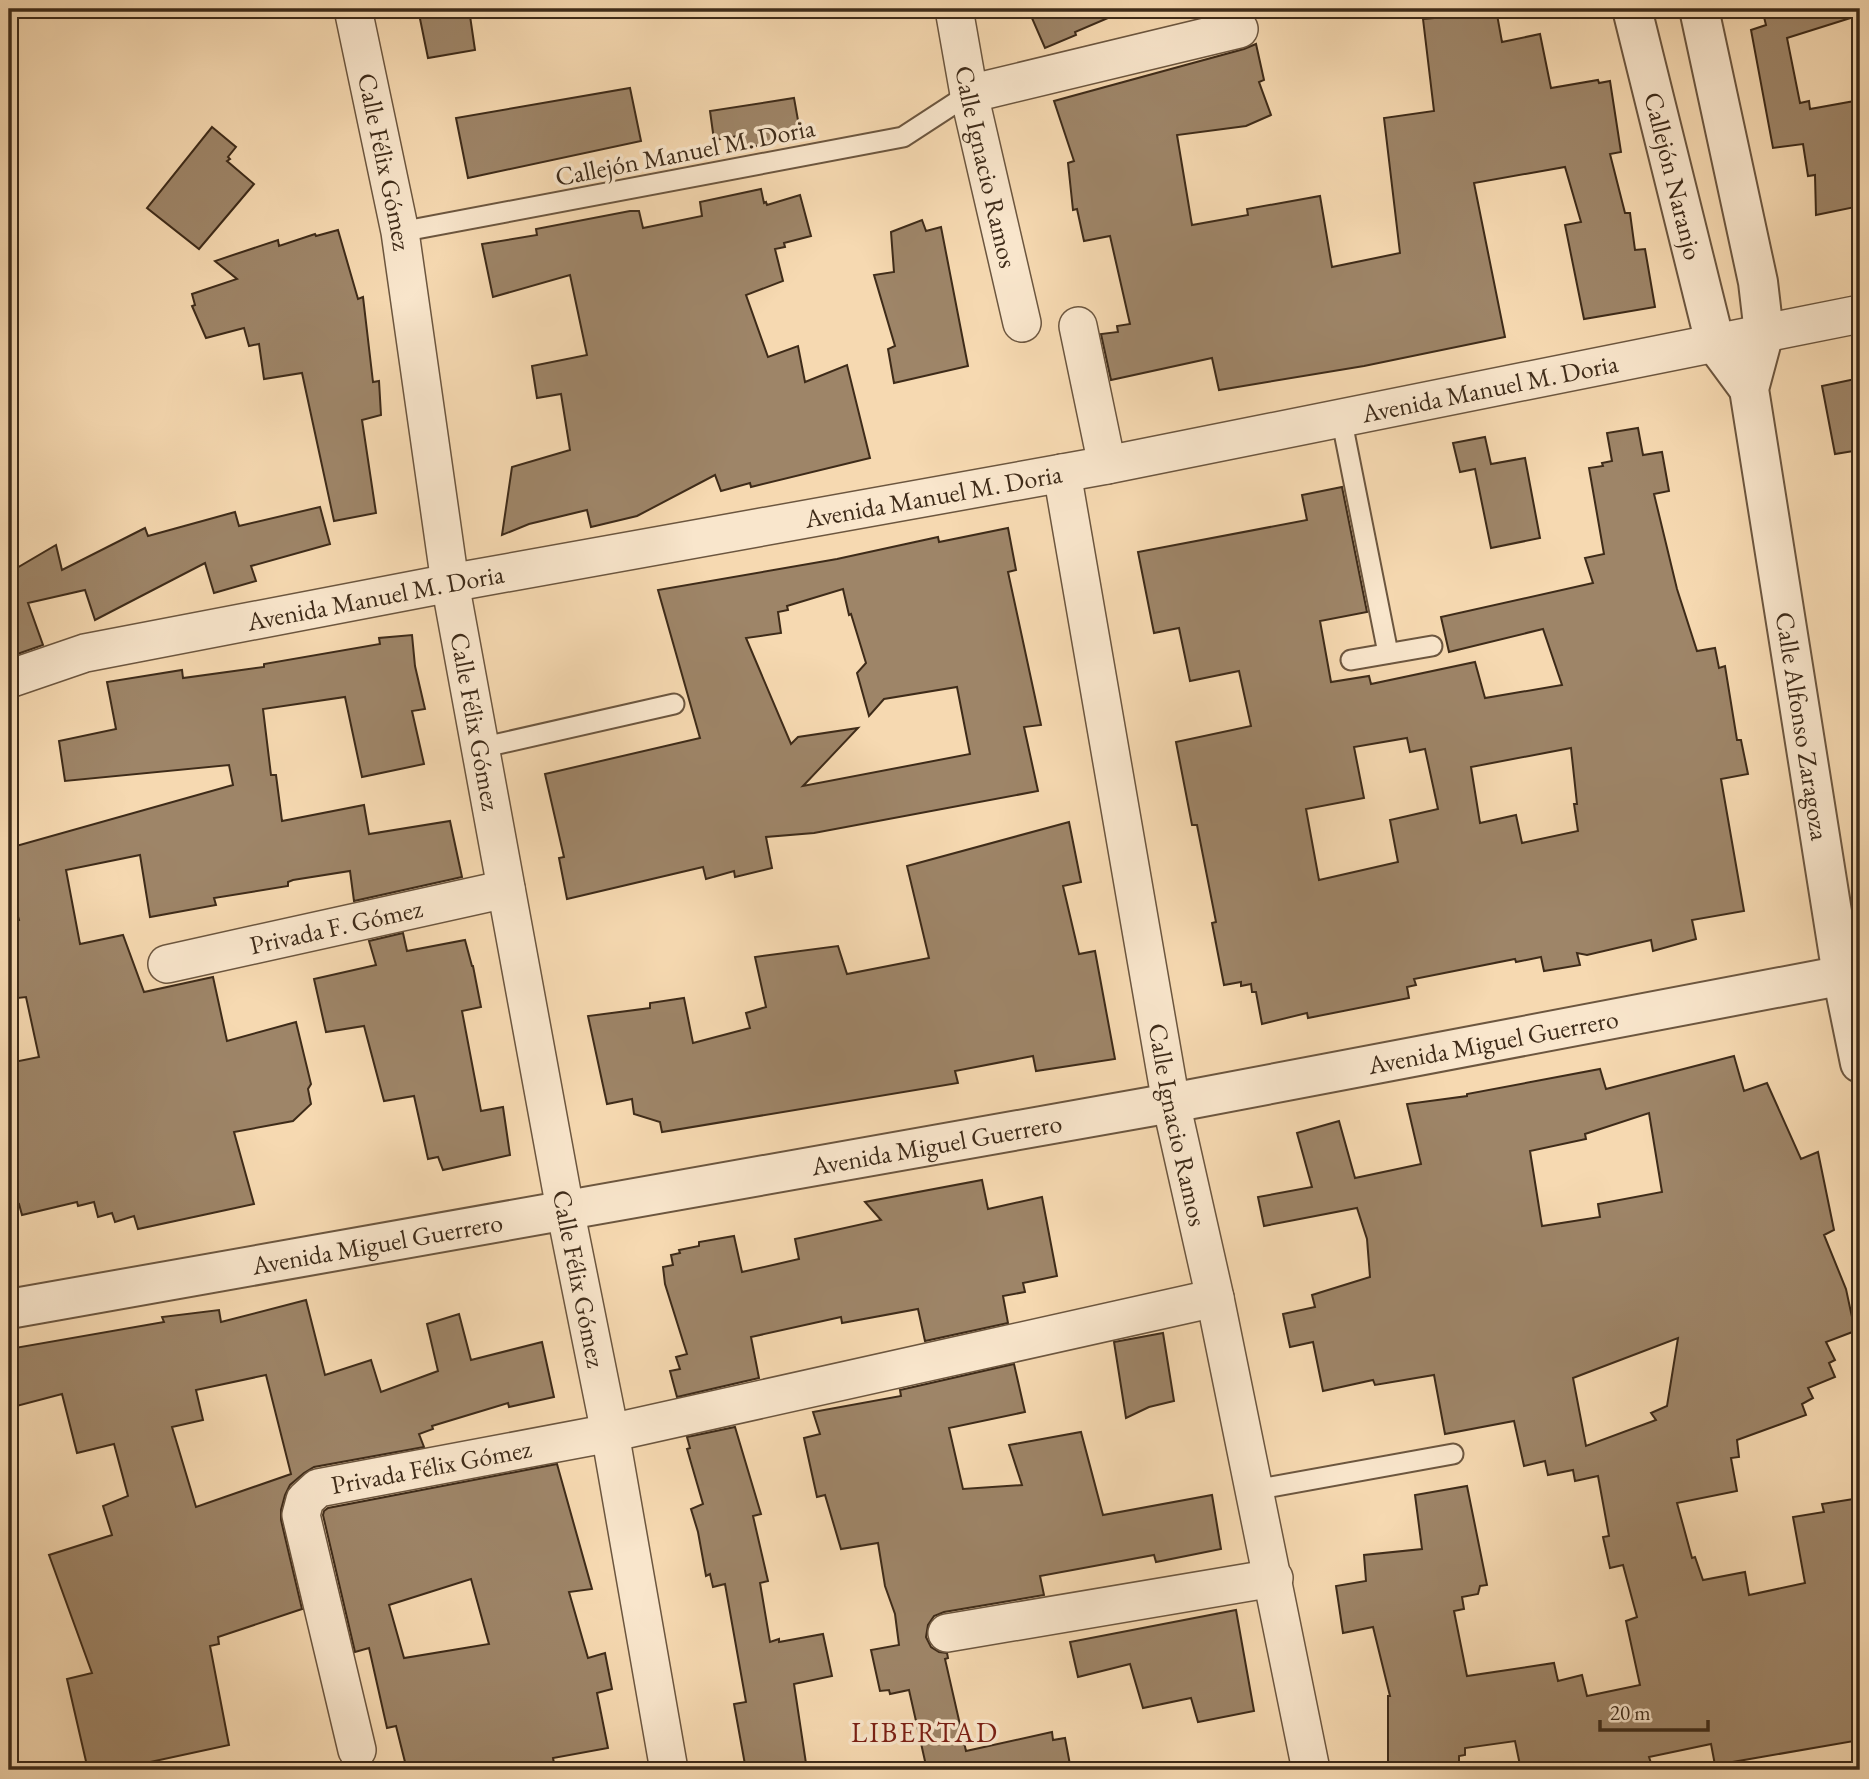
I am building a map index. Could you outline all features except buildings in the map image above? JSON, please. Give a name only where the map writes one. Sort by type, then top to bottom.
[{"type":"street","name":"Calle Félix Gómez","points":[[353,9],[400,232],[450,583],[565,1209],[610,1433],[669,1770]]},
{"type":"street","name":"Calle Ignacio Ramos","points":[[954,9],[969,94],[1022,323]]},
{"type":"street","name":"Callejón Naranjo","points":[[1632,9],[1715,343]]},
{"type":"street","points":[[1699,9],[1758,282],[1764,333]]},
{"type":"street","points":[[969,94],[1239,29]]},
{"type":"street","name":"Avenida Manuel M. Doria","points":[[9,679],[85,653],[450,583],[1107,465],[1860,314]]},
{"type":"street","points":[[1078,326],[1107,465]]},
{"type":"street","name":"Calle Alfonso Zaragoza","points":[[1764,333],[1749,389],[1851,973],[1860,1063]]},
{"type":"street","name":"Calle Alfonso Zaragoza","points":[[1715,343],[1749,389]]},
{"type":"street","name":"Calle Ignacio Ramos","points":[[1062,473],[1171,1103],[1215,1298],[1311,1770]]},
{"type":"street","name":"Privada F. Gómez","points":[[167,964],[506,889]]},
{"type":"street","name":"Avenida Miguel Guerrero","points":[[9,1308],[1171,1103],[1851,973]]},
{"type":"street","points":[[610,1433],[1215,1298]]},
{"type":"street","name":"Privada Félix Gómez","points":[[357,1750],[301,1515],[305,1500],[318,1488],[610,1433]]},
{"type":"street","points":[[947,1633],[1273,1578]]},
{"type":"lane","name":"Callejón Manuel M. Doria","points":[[400,232],[902,137],[969,94]]},
{"type":"lane","points":[[1341,418],[1388,653]]},
{"type":"lane","points":[[1351,660],[1432,646]]},
{"type":"lane","points":[[480,748],[674,704]]},
{"type":"lane","points":[[1254,1490],[1453,1454]]},
{"type":"district","name":"LIBERTAD","points":[[925,1732]]}]
